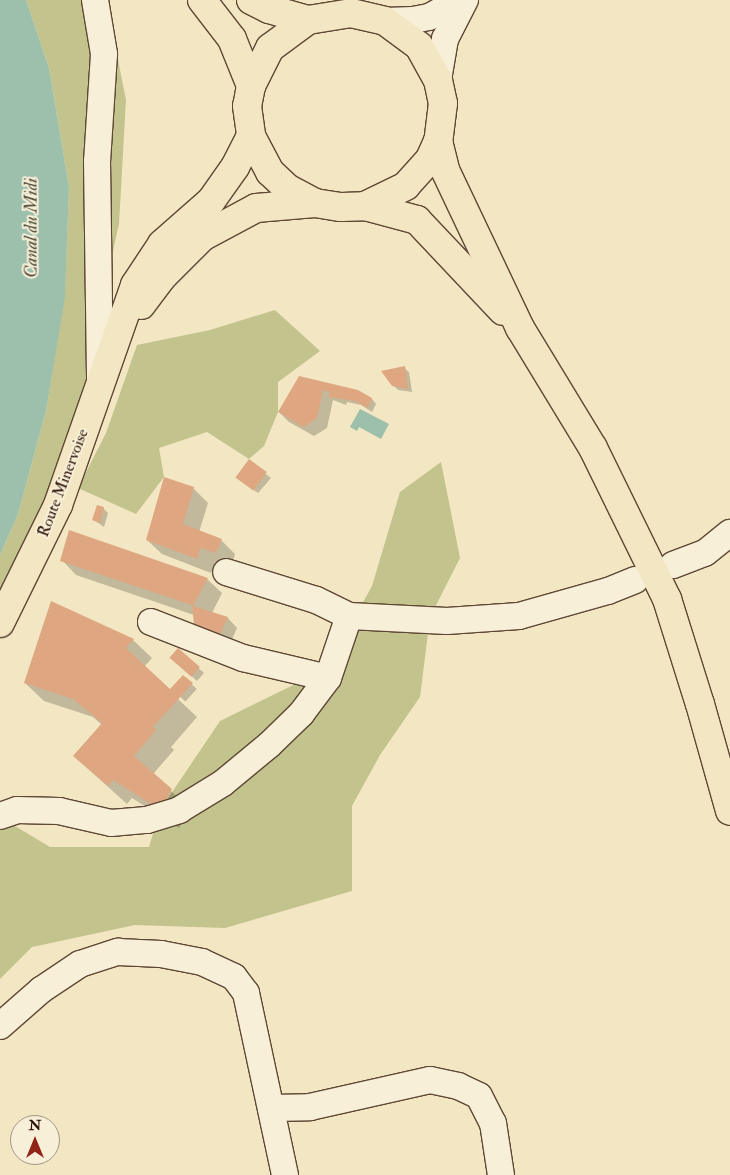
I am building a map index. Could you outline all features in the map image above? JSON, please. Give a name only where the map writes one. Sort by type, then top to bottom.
[{"type":"main road","points":[[202,0],[232,39],[251,86]]},
{"type":"main road","points":[[251,0],[269,9],[308,20],[351,13],[385,21],[419,46],[438,80],[443,103],[438,141],[430,159],[406,186],[365,206]]},
{"type":"main road","points":[[308,20],[270,48],[251,86],[247,106],[251,136],[270,172],[287,188],[315,203]]},
{"type":"main road","name":"Route Minervoise","points":[[0,623],[58,506],[135,285],[162,244],[211,201],[235,167],[251,136]]},
{"type":"main road","points":[[438,141],[445,170],[520,328],[593,448],[667,599],[700,704],[730,811]]},
{"type":"main road","points":[[116,338],[161,278],[202,237],[256,208],[315,203],[341,207],[365,206],[417,220],[520,328]]},
{"type":"street","points":[[95,0],[104,54],[97,161],[100,384]]},
{"type":"street","points":[[385,21],[413,20],[429,17],[445,8],[451,0]]},
{"type":"street","points":[[438,80],[445,39],[465,0]]},
{"type":"street","points":[[673,565],[705,553],[730,533]]},
{"type":"street","points":[[226,572],[316,600],[350,616],[447,621],[519,616],[608,590],[635,580]]},
{"type":"street","points":[[0,816],[18,810],[59,811],[111,822],[147,820],[179,810],[223,783],[269,745],[301,714],[328,678],[350,616]]},
{"type":"street","points":[[151,622],[242,658],[328,678]]},
{"type":"street","points":[[0,1026],[40,990],[80,964],[118,952],[161,954],[202,962],[234,977],[246,993],[285,1175]]},
{"type":"street","points":[[271,1108],[310,1107],[430,1080],[458,1086],[479,1096],[493,1123],[501,1175]]},
{"type":"green space","points":[[26,0],[106,0],[126,100],[119,224],[93,340],[100,384],[0,623],[0,555],[18,514],[46,411],[65,290],[69,187],[49,68]]},
{"type":"green space","points":[[275,310],[320,351],[278,382],[278,412],[264,446],[249,459],[207,432],[159,448],[164,477],[136,514],[78,488],[106,433],[137,345],[210,330]]},
{"type":"green space","points":[[441,462],[460,558],[430,617],[420,697],[380,755],[352,806],[352,891],[225,928],[135,925],[32,947],[0,979],[0,817],[50,847],[149,847],[160,810],[220,721],[326,669],[372,586],[400,492]]},
{"type":"water","name":"Canal du Midi","points":[[0,0],[26,0],[49,68],[69,187],[65,297],[46,411],[18,514],[0,555]]},
{"type":"water","points":[[360,409],[389,424],[381,439],[359,427],[357,431],[350,427]]},
{"type":"building","points":[[405,366],[408,389],[392,386],[381,371]]},
{"type":"building","points":[[299,376],[358,390],[372,398],[368,408],[355,401],[328,397],[330,392],[323,390],[317,418],[303,427],[278,412]]},
{"type":"building","points":[[249,459],[267,472],[253,491],[235,478]]},
{"type":"building","points":[[164,477],[194,487],[183,524],[222,539],[216,553],[200,548],[197,559],[146,540]]},
{"type":"building","points":[[97,505],[104,507],[100,523],[92,520]]},
{"type":"building","points":[[69,530],[208,578],[193,606],[228,617],[219,637],[194,624],[192,605],[60,561]]},
{"type":"building","points":[[51,601],[134,639],[126,648],[170,689],[183,675],[193,683],[153,727],[156,730],[134,756],[172,789],[160,810],[113,780],[108,786],[73,756],[102,723],[73,699],[24,683]]},
{"type":"building","points":[[178,648],[200,667],[191,677],[169,658]]}]
